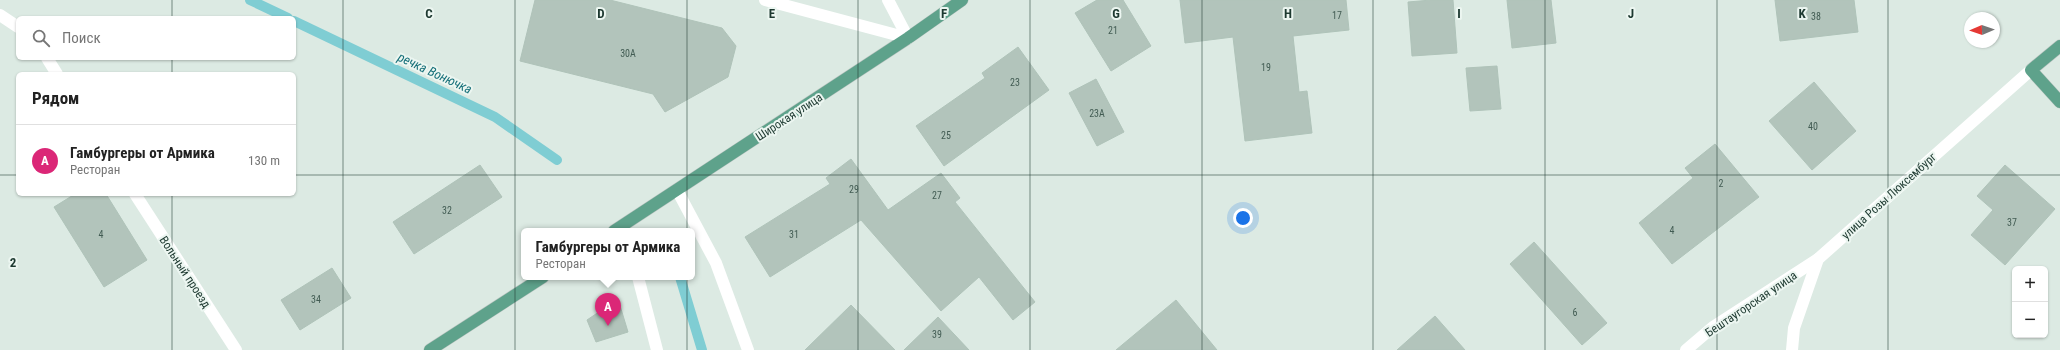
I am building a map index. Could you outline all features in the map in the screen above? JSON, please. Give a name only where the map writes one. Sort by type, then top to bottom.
[{"type":"main road","name":"Широкая улица","points":[[626,228],[677,190],[908,38],[962,0]]},
{"type":"main road","points":[[2060,46],[2032,70],[2060,102]]},
{"type":"main road","points":[[430,350],[538,280]]},
{"type":"street","points":[[766,0],[908,38]]},
{"type":"street","points":[[888,0],[908,38]]},
{"type":"street","points":[[0,15],[16,26]]},
{"type":"street","points":[[48,60],[56,72]]},
{"type":"street","name":"улица Розы Люксембург","points":[[1792,350],[1794,328],[1818,259],[2032,70]]},
{"type":"street","points":[[677,190],[716,263],[748,350]]},
{"type":"street","name":"Вольный проезд","points":[[136,196],[236,350]]},
{"type":"street","name":"Бештаугорская улица","points":[[1686,350],[1714,327],[1818,259]]},
{"type":"street","points":[[639,280],[657,350]]},
{"type":"building","points":[[535,0],[610,0],[722,28],[736,46],[728,77],[665,112],[653,94],[520,61]]},
{"type":"building","points":[[1097,0],[1123,0],[1151,46],[1111,71],[1075,13]]},
{"type":"building","points":[[1180,0],[1346,0],[1349,30],[1293,36],[1299,92],[1307,91],[1312,133],[1245,141],[1233,37],[1185,43]]},
{"type":"building","points":[[1453,0],[1457,53],[1412,56],[1408,2]]},
{"type":"building","points":[[1507,0],[1551,0],[1556,43],[1512,48]]},
{"type":"building","points":[[1775,0],[1854,0],[1858,32],[1780,41]]},
{"type":"building","points":[[1018,47],[1049,90],[944,166],[916,126],[985,78],[982,73]]},
{"type":"building","points":[[1497,66],[1501,109],[1470,111],[1466,68]]},
{"type":"building","points":[[1096,79],[1124,132],[1097,146],[1069,93]]},
{"type":"building","points":[[1814,82],[1856,131],[1812,170],[1769,121]]},
{"type":"building","points":[[1715,144],[1759,197],[1672,264],[1639,223],[1693,178],[1685,168]]},
{"type":"building","points":[[851,159],[888,210],[941,173],[960,198],[955,202],[1035,302],[1013,320],[979,277],[941,311],[861,220],[770,277],[745,237],[830,184],[826,178]]},
{"type":"building","points":[[480,165],[502,197],[414,254],[393,222]]},
{"type":"building","points":[[2005,165],[2055,209],[2005,265],[1971,235],[1993,210],[1977,196]]},
{"type":"building","points":[[72,196],[107,196],[147,260],[104,287],[54,207]]},
{"type":"building","points":[[1534,242],[1607,323],[1582,345],[1510,264]]},
{"type":"building","points":[[332,268],[351,298],[300,330],[281,300]]},
{"type":"building","points":[[618,299],[628,332],[596,342],[587,320]]},
{"type":"building","points":[[1176,300],[1217,350],[1116,350]]},
{"type":"building","points":[[851,305],[895,350],[805,350]]},
{"type":"building","points":[[1435,316],[1465,350],[1397,350]]},
{"type":"building","points":[[938,317],[969,350],[904,350]]},
{"type":"waterway","name":"речка Вонючка","points":[[250,0],[284,16]]},
{"type":"waterway","name":"речка Вонючка","points":[[296,22],[495,117],[557,160]]},
{"type":"waterway","name":"речка Вонючка","points":[[681,280],[702,350]]},
{"type":"place","name":"Гамбургеры от Армика","points":[[608,326]]}]
